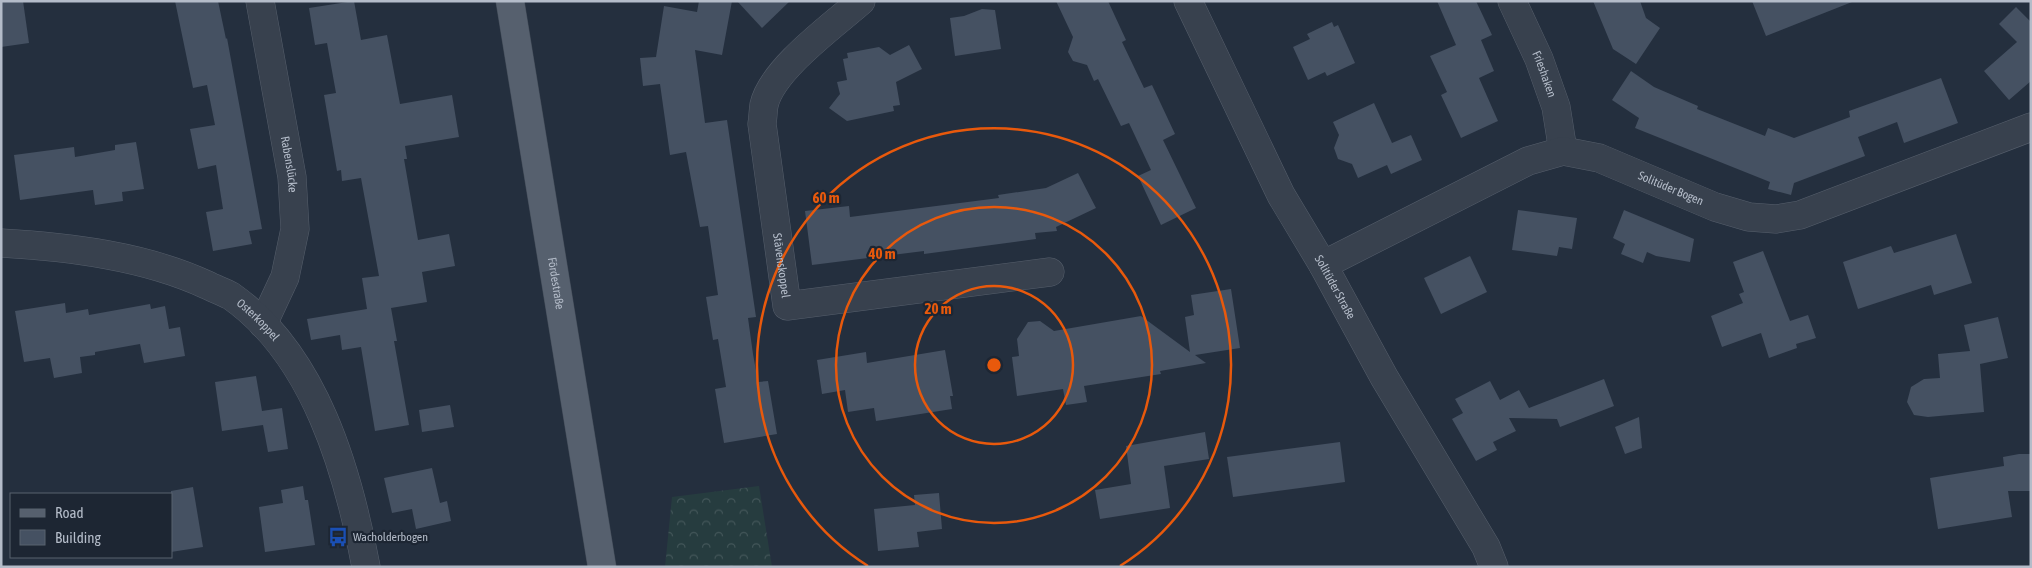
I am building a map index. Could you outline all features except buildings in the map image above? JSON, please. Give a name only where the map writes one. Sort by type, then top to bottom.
[{"type":"main road","name":"Fördestraße","points":[[510,1],[602,567]]},
{"type":"street","name":"Rabenslücke","points":[[260,1],[292,177],[295,229],[285,277],[263,324]]},
{"type":"street","name":"Stävenskoppel","points":[[861,1],[792,61],[774,84],[764,104],[762,124],[786,306],[1050,272]]},
{"type":"street","name":"Solitüder Straße","points":[[1188,1],[1281,195],[1323,265],[1384,377],[1486,547],[1494,567]]},
{"type":"street","name":"Frieshaken","points":[[1512,1],[1538,59],[1556,107],[1563,151]]},
{"type":"street","name":"Solitüder Bogen","points":[[1323,265],[1528,161],[1563,151],[1599,158],[1715,207],[1749,217],[1776,219],[1800,215],[2031,127]]},
{"type":"street","name":"Osterkoppel","points":[[1,243],[120,257],[183,273],[230,296],[263,324],[289,353],[313,396],[344,472],[366,567]]},
{"type":"green space","points":[[759,486],[772,567],[665,567],[672,497]]},
{"type":"place","name":"Wacholderbogen","points":[[338,537]]}]
